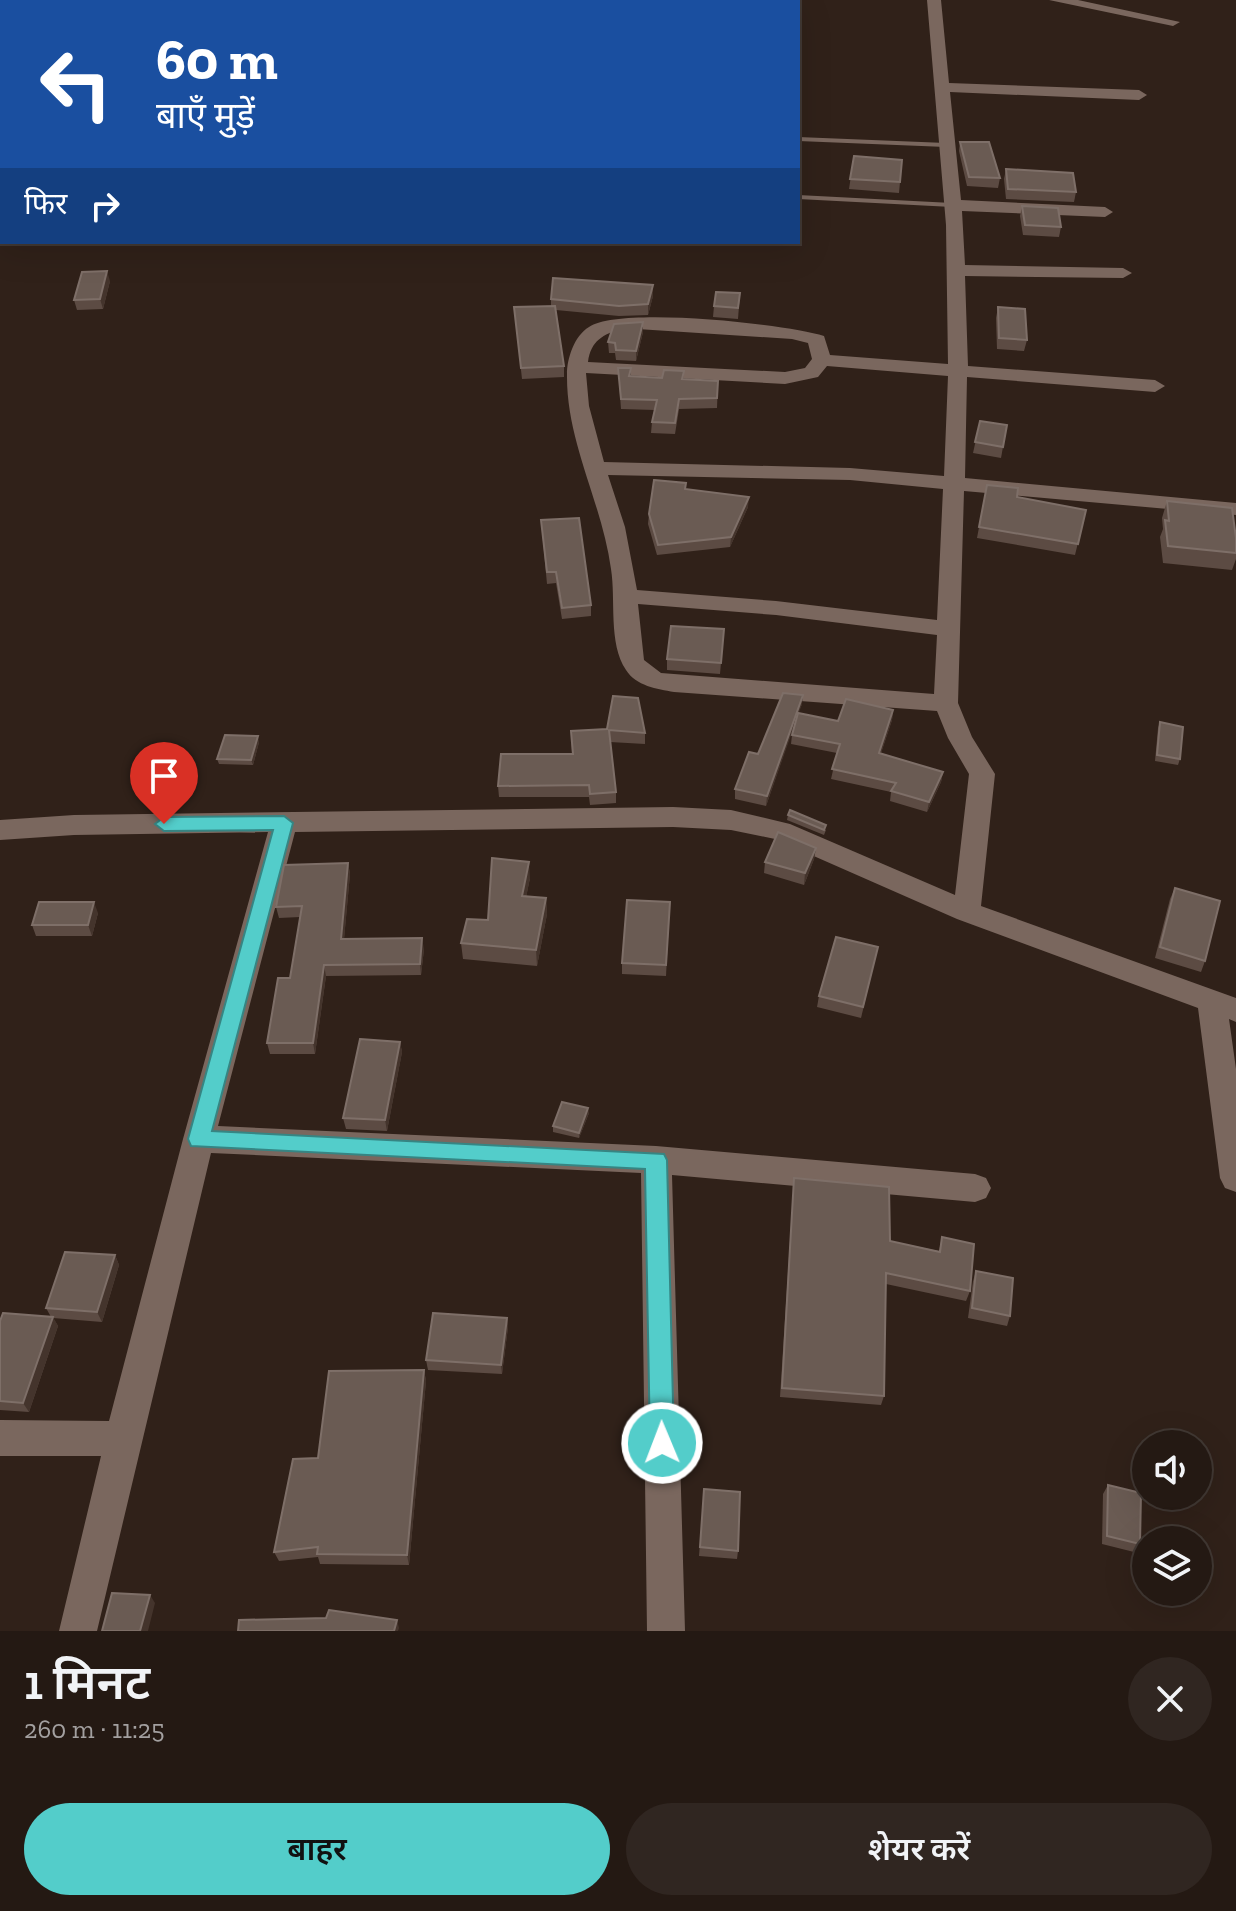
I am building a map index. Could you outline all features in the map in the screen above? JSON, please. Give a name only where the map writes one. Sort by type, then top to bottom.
[{"type":"street","points":[[934,0],[952,205],[958,369],[946,629],[946,703],[960,738],[982,774],[967,912]]},
{"type":"street","points":[[1056,0],[1173,22]]},
{"type":"street","points":[[941,87],[1139,95]]},
{"type":"street","points":[[952,205],[1105,212]]},
{"type":"street","points":[[956,270],[1123,273]]},
{"type":"street","points":[[822,360],[817,340],[794,333],[620,322],[604,324],[589,336],[576,367],[579,413],[612,518],[626,596],[630,654],[636,670],[652,680],[674,684],[946,703]]},
{"type":"street","points":[[822,360],[1155,386]]},
{"type":"street","points":[[576,367],[785,378],[811,373],[822,360]]},
{"type":"street","points":[[594,468],[786,471],[953,481],[1236,509]]},
{"type":"street","points":[[626,596],[776,608],[946,629]]},
{"type":"street","points":[[0,830],[74,825],[673,817],[731,820],[781,831],[967,912],[1224,1006],[1236,1178]]},
{"type":"street","points":[[78,1631],[120,1439],[284,823]]},
{"type":"street","points":[[198,1139],[656,1160],[975,1188]]},
{"type":"street","points":[[656,1160],[666,1631]]},
{"type":"street","points":[[0,1438],[120,1439]]},
{"type":"lane","points":[[800,139],[946,145]]},
{"type":"lane","points":[[800,197],[952,205]]},
{"type":"building","points":[[960,142],[989,142],[1000,178],[969,177]]},
{"type":"building","points":[[854,156],[902,160],[900,182],[850,179]]},
{"type":"building","points":[[1006,169],[1073,173],[1076,192],[1008,189]]},
{"type":"building","points":[[1022,206],[1058,208],[1061,227],[1025,225]]},
{"type":"building","points":[[107,271],[100,299],[74,300],[82,272]]},
{"type":"building","points":[[553,278],[653,285],[648,304],[619,306],[551,299]]},
{"type":"building","points":[[716,292],[740,293],[738,308],[714,306]]},
{"type":"building","points":[[555,306],[564,366],[521,368],[514,307]]},
{"type":"building","points":[[998,307],[1025,309],[1027,340],[999,338]]},
{"type":"building","points":[[643,322],[636,351],[616,350],[615,343],[608,342],[614,324]]},
{"type":"building","points":[[618,368],[631,368],[629,376],[662,378],[664,370],[684,371],[682,379],[718,381],[717,398],[679,399],[675,423],[652,422],[657,400],[621,399]]},
{"type":"building","points":[[980,421],[1007,425],[1003,447],[975,442]]},
{"type":"building","points":[[654,480],[686,483],[685,489],[749,497],[731,537],[658,545],[649,514]]},
{"type":"building","points":[[987,485],[1018,488],[1017,497],[1086,510],[1078,544],[979,527]]},
{"type":"building","points":[[1167,501],[1232,508],[1236,553],[1168,546],[1165,520],[1169,521]]},
{"type":"building","points":[[579,518],[591,605],[562,608],[556,572],[547,572],[541,520]]},
{"type":"building","points":[[671,626],[724,629],[721,663],[667,659]]},
{"type":"building","points":[[783,693],[803,695],[767,796],[735,789],[749,752],[758,754]]},
{"type":"building","points":[[613,696],[638,698],[645,733],[609,730],[616,792],[590,794],[589,785],[498,786],[501,754],[573,754],[571,731],[607,729]]},
{"type":"building","points":[[846,699],[893,710],[879,753],[943,772],[929,802],[891,791],[896,783],[832,769],[840,744],[792,735],[798,713],[838,721]]},
{"type":"building","points":[[1160,722],[1183,727],[1180,759],[1157,755]]},
{"type":"building","points":[[225,735],[258,736],[251,760],[217,759]]},
{"type":"building","points":[[790,810],[826,825],[824,830],[788,815]]},
{"type":"building","points":[[778,832],[816,848],[805,873],[765,862]]},
{"type":"building","points":[[492,858],[529,862],[522,896],[546,898],[536,950],[461,943],[467,919],[488,920]]},
{"type":"building","points":[[348,863],[341,939],[422,938],[420,964],[324,965],[313,1043],[267,1043],[278,978],[290,978],[302,906],[276,907],[284,865]]},
{"type":"building","points":[[1175,888],[1220,901],[1205,961],[1160,947]]},
{"type":"building","points":[[627,900],[670,902],[666,965],[622,963]]},
{"type":"building","points":[[39,902],[94,902],[88,925],[32,925]]},
{"type":"building","points":[[836,937],[878,947],[863,1007],[819,996]]},
{"type":"building","points":[[360,1039],[400,1042],[385,1120],[343,1118]]},
{"type":"building","points":[[562,1102],[588,1108],[579,1133],[553,1126]]},
{"type":"building","points":[[794,1178],[889,1187],[890,1241],[940,1252],[942,1237],[974,1244],[970,1291],[886,1273],[884,1396],[782,1388]]},
{"type":"building","points":[[65,1252],[115,1255],[97,1312],[46,1308]]},
{"type":"building","points":[[976,1271],[1013,1278],[1010,1316],[972,1308]]},
{"type":"building","points":[[3,1313],[53,1317],[23,1403],[0,1401],[0,1321]]},
{"type":"building","points":[[433,1313],[507,1318],[501,1365],[426,1360]]},
{"type":"building","points":[[424,1370],[407,1555],[317,1554],[318,1547],[274,1552],[293,1459],[318,1458],[329,1371]]},
{"type":"building","points":[[1108,1485],[1132,1491],[1132,1510],[1141,1510],[1140,1526],[1132,1526],[1132,1542],[1107,1536]]},
{"type":"building","points":[[704,1489],[740,1492],[738,1551],[700,1547]]},
{"type":"building","points":[[112,1593],[150,1595],[140,1631],[102,1631]]},
{"type":"building","points":[[329,1610],[397,1620],[394,1631],[238,1631],[239,1620],[326,1618]]},
{"type":"route","points":[[164,824],[284,823],[198,1139],[656,1160],[662,1443]]}]
